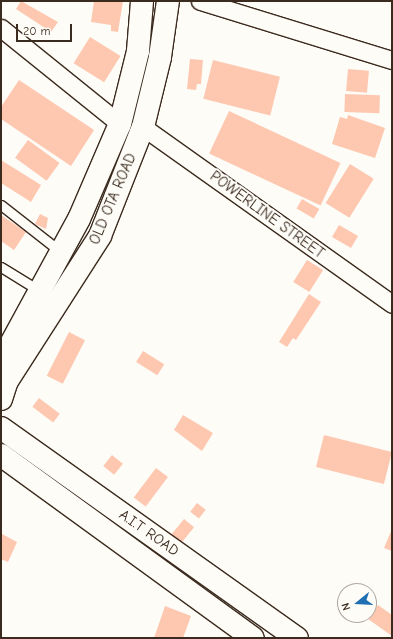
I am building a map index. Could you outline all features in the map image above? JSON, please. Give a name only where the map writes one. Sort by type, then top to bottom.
[{"type":"street","name":"OLD OTA ROAD","points":[[1,362],[61,252],[120,124],[138,51],[142,1]]},
{"type":"street","name":"OLD OTA ROAD","points":[[1,399],[7,381],[100,236],[143,127],[160,57],[168,1]]},
{"type":"street","points":[[200,1],[392,60]]},
{"type":"street","points":[[1,28],[120,124]]},
{"type":"street","name":"POWERLINE STREET","points":[[143,127],[392,304]]},
{"type":"street","name":"A.I.T ROAD","points":[[1,428],[297,638]]},
{"type":"street","name":"A.I.T ROAD","points":[[1,454],[253,638]]},
{"type":"lane","points":[[1,205],[61,252]]},
{"type":"lane","points":[[1,267],[40,291]]},
{"type":"building","points":[[21,1],[58,22],[51,32],[16,9]]},
{"type":"building","points":[[94,1],[123,1],[118,32],[111,31],[111,25],[91,22]]},
{"type":"building","points":[[90,37],[121,56],[104,82],[74,63]]},
{"type":"building","points":[[190,59],[203,60],[201,84],[197,84],[196,90],[187,89]]},
{"type":"building","points":[[213,60],[280,77],[270,116],[203,99]]},
{"type":"building","points":[[348,69],[369,71],[367,93],[346,91]]},
{"type":"building","points":[[19,80],[94,130],[71,166],[1,119],[1,107]]},
{"type":"building","points":[[345,94],[380,95],[379,113],[344,112]]},
{"type":"building","points":[[229,111],[340,163],[321,206],[209,154]]},
{"type":"building","points":[[348,115],[385,128],[375,158],[332,144],[340,117],[347,119]]},
{"type":"building","points":[[28,140],[60,163],[47,181],[15,158]]},
{"type":"building","points":[[1,160],[41,185],[31,202],[1,183]]},
{"type":"building","points":[[350,164],[374,179],[349,218],[326,203]]},
{"type":"building","points":[[302,199],[319,209],[314,219],[296,209]]},
{"type":"building","points":[[40,214],[48,218],[46,229],[35,224]]},
{"type":"building","points":[[1,215],[26,232],[14,250],[1,241]]},
{"type":"building","points":[[339,225],[358,236],[351,248],[332,237]]},
{"type":"building","points":[[307,260],[323,270],[309,292],[293,282]]},
{"type":"building","points":[[309,294],[321,302],[296,340],[293,338],[287,347],[279,342]]},
{"type":"building","points":[[69,332],[85,340],[63,384],[47,376]]},
{"type":"building","points":[[143,351],[164,364],[157,375],[136,362]]},
{"type":"building","points":[[39,398],[60,414],[53,422],[32,407]]},
{"type":"building","points":[[183,415],[213,433],[202,451],[174,430]]},
{"type":"building","points":[[324,435],[392,452],[384,484],[316,467]]},
{"type":"building","points":[[112,455],[123,464],[114,475],[103,466]]},
{"type":"building","points":[[156,468],[168,477],[146,507],[134,498]]},
{"type":"building","points":[[197,503],[206,510],[199,518],[190,512]]},
{"type":"building","points":[[184,519],[194,527],[180,545],[170,537]]},
{"type":"building","points":[[392,529],[392,551],[384,548]]},
{"type":"building","points":[[2,534],[17,542],[8,562],[1,559]]},
{"type":"building","points":[[378,605],[392,615],[392,636],[374,623],[377,623]]},
{"type":"building","points":[[165,606],[191,616],[183,638],[154,638]]}]
